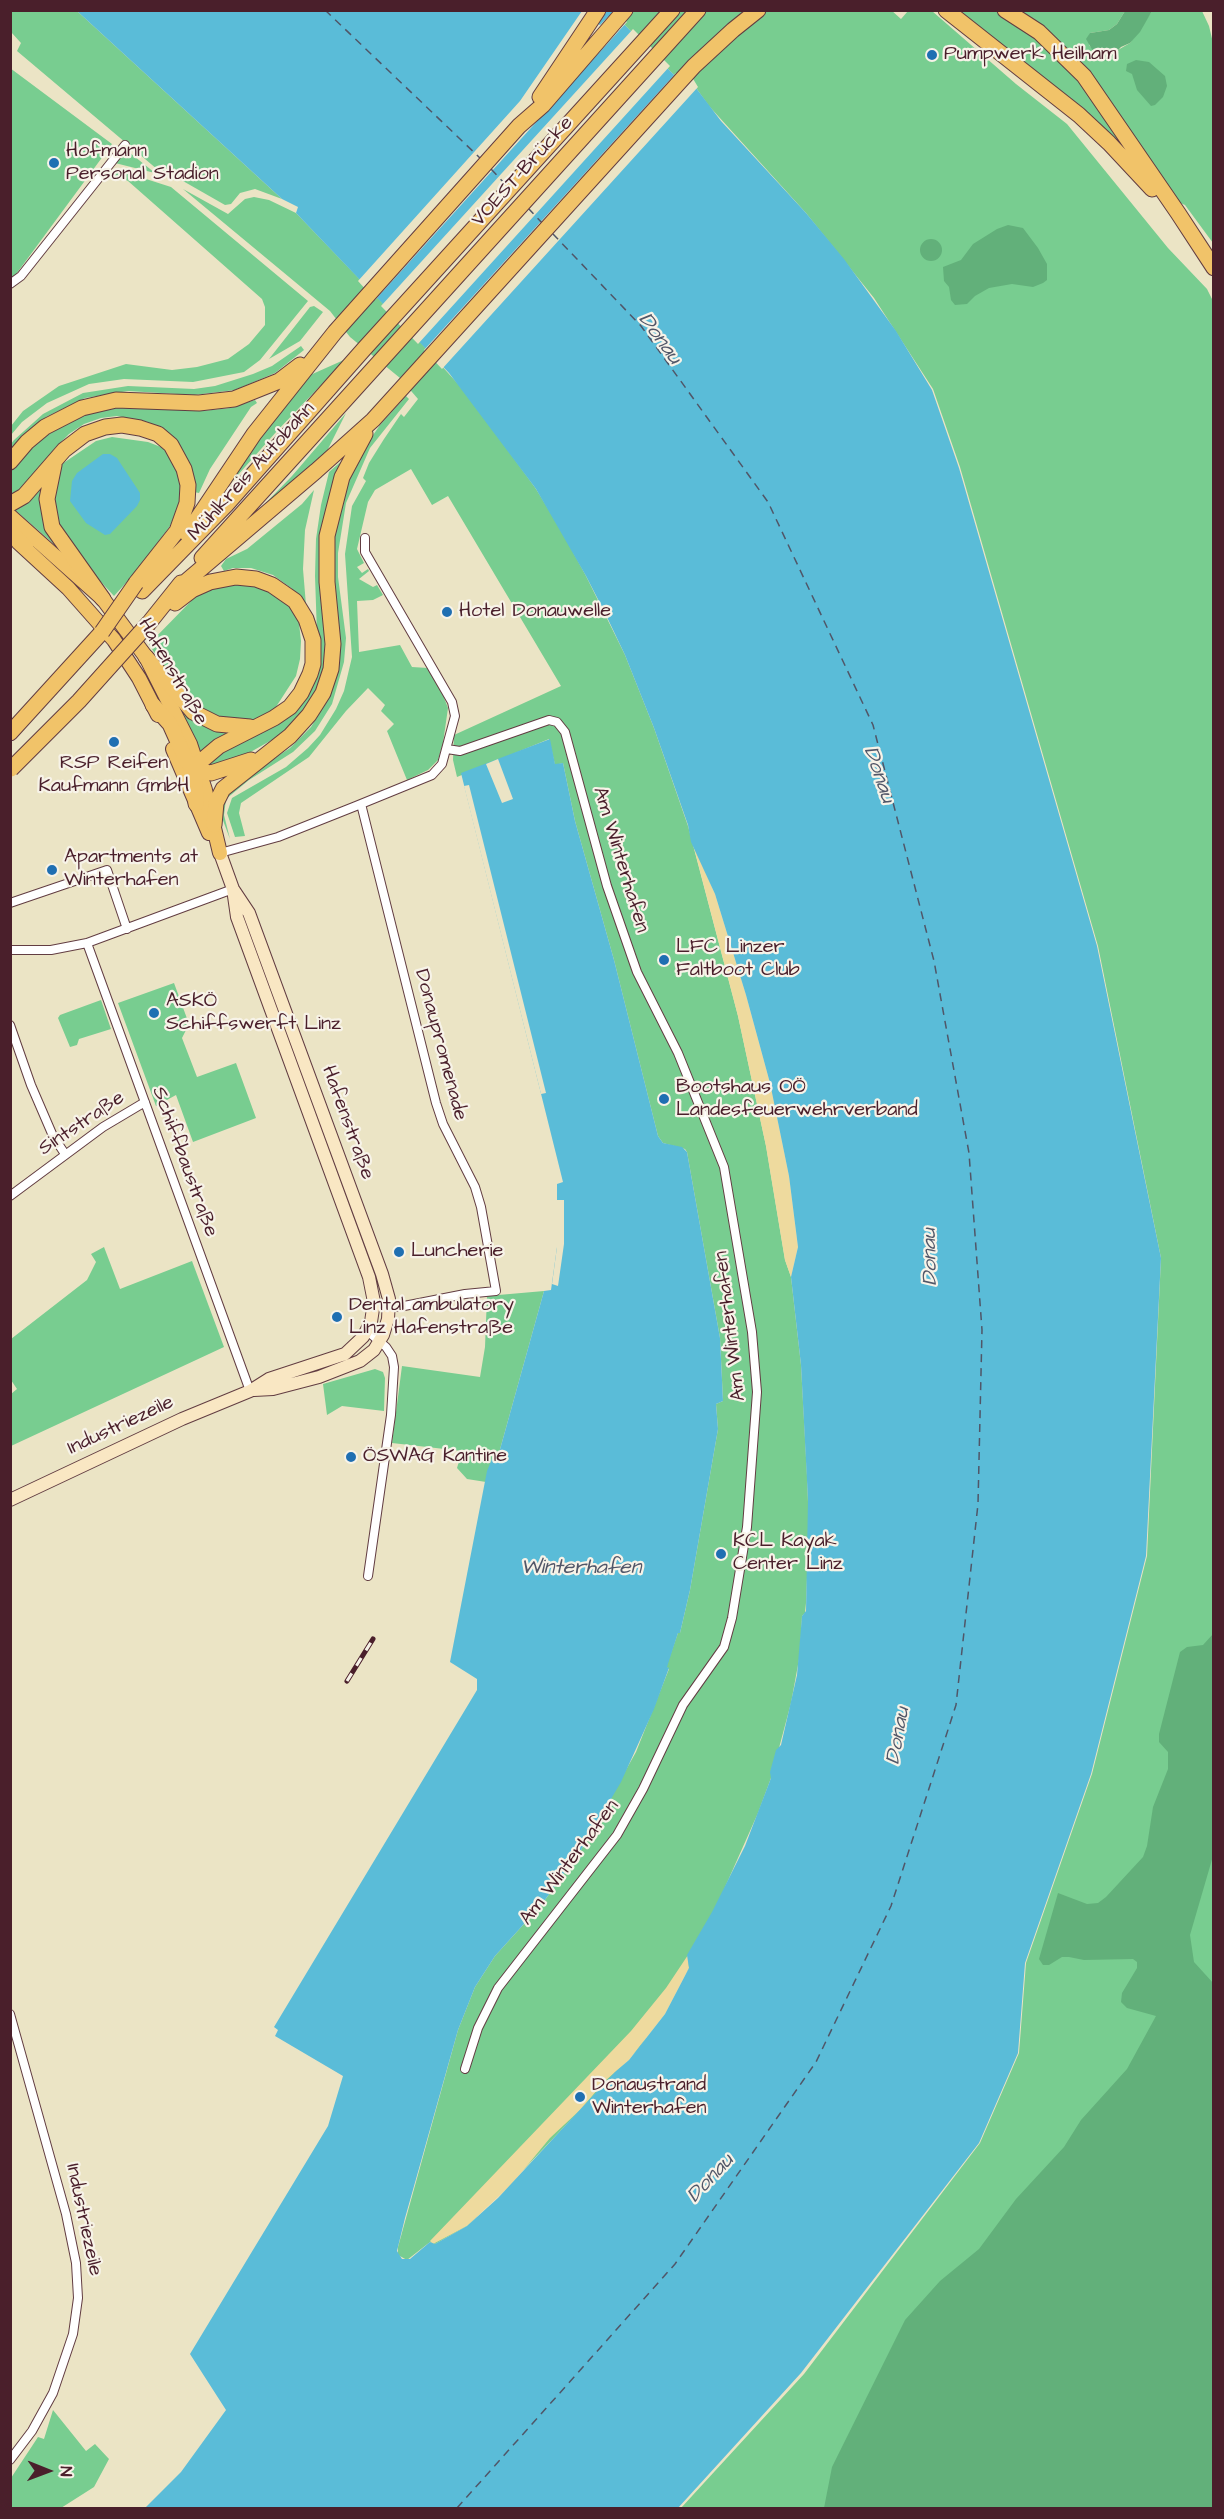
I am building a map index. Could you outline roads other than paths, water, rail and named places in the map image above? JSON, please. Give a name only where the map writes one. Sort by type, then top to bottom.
[{"type":"highway","points":[[519,126],[598,10]]},
{"type":"highway","points":[[167,563],[254,434],[335,332],[519,126],[543,105],[625,10]]},
{"type":"highway","name":"VOEST-Brücke","points":[[364,349],[672,10]]},
{"type":"highway","name":"VOEST-Brücke","points":[[378,361],[698,10]]},
{"type":"highway","points":[[946,10],[1043,84],[1079,115],[1133,167],[1190,233]]},
{"type":"highway","points":[[1005,10],[1039,32],[1084,76],[1214,268]]},
{"type":"highway","points":[[176,590],[374,420],[694,66],[733,30],[758,12]]},
{"type":"highway","points":[[11,462],[27,442],[51,423],[68,413],[97,404],[134,400],[215,402],[254,393],[279,381],[298,367],[335,332]]},
{"type":"highway","name":"Mühlkreis Autobahn","points":[[139,587],[226,505],[364,349]]},
{"type":"highway","name":"Mühlkreis Autobahn","points":[[155,616],[378,361]]},
{"type":"highway","points":[[214,825],[220,793],[227,784],[284,742],[304,722],[317,705],[328,681],[333,644],[327,582],[327,536],[342,477],[374,420]]},
{"type":"highway","points":[[10,504],[24,496],[64,450],[86,434],[114,426],[150,430],[164,439],[176,452],[188,485],[185,513],[177,531],[139,587],[102,632],[10,733]]},
{"type":"highway","points":[[55,462],[47,494],[52,527],[103,599]]},
{"type":"highway","points":[[10,533],[26,548]]},
{"type":"highway","points":[[10,770],[79,701],[155,616],[202,585],[226,578],[264,581],[288,594],[306,619],[313,640],[313,663],[310,674],[301,693],[290,707],[212,751],[198,769],[196,804]]},
{"type":"highway","points":[[146,657],[182,701],[200,716],[224,726],[253,727]]},
{"type":"highway","points":[[153,705],[170,724],[187,762],[198,769],[217,772],[263,757]]},
{"type":"main road","name":"Hafenstraße","points":[[10,516],[103,599],[146,657],[180,721],[198,769],[220,854]]},
{"type":"main road","name":"Hafenstraße","points":[[26,548],[68,588],[114,640],[139,678],[220,854],[233,889],[237,917],[369,1277],[374,1309],[367,1331]]},
{"type":"main road","name":"Hafenstraße","points":[[233,889],[249,913],[382,1274],[389,1307],[386,1329],[380,1341]]},
{"type":"main road","points":[[250,1391],[269,1379],[345,1354],[367,1331]]},
{"type":"main road","points":[[250,1391],[273,1389],[346,1368],[371,1353],[380,1341]]},
{"type":"main road","name":"Industriezeile","points":[[10,1500],[173,1423],[250,1391]]},
{"type":"street","points":[[10,284],[21,276],[125,145]]},
{"type":"street","points":[[220,854],[278,837],[361,804],[432,775],[442,764],[454,716],[452,702],[365,552],[365,538]]},
{"type":"street","name":"Am Winterhafen","points":[[447,749],[460,751],[549,720],[557,722],[565,732],[607,886],[637,972],[678,1053],[724,1167],[753,1341],[758,1392],[747,1527],[730,1629],[724,1647],[683,1705],[643,1789],[617,1834],[498,1988],[478,2028],[465,2068]]},
{"type":"street","name":"Donaupromenade","points":[[361,804],[436,1102],[443,1124],[475,1187],[482,1207],[496,1291],[465,1294],[399,1308],[389,1307]]},
{"type":"street","points":[[10,903],[107,870],[127,929]]},
{"type":"street","points":[[10,950],[51,950],[87,943],[233,889]]},
{"type":"street","name":"Schiffbaustraße","points":[[87,943],[250,1391]]},
{"type":"street","points":[[10,1025],[31,1085],[53,1136],[65,1154]]},
{"type":"street","name":"Sintstraße","points":[[10,1197],[103,1127],[145,1102]]},
{"type":"street","points":[[367,1331],[380,1341],[393,1359],[393,1393],[368,1576]]},
{"type":"street","name":"Industriezeile","points":[[10,2014],[66,2214],[76,2263],[78,2298],[73,2334],[53,2393],[32,2431],[10,2460]]},
{"type":"water","points":[[77,11],[611,11],[681,82],[690,80],[721,121],[806,213],[844,259],[896,331],[932,390],[959,468],[1097,946],[1161,1258],[1146,1556],[1091,1774],[1025,1963],[1018,2053],[979,2143],[801,2373],[678,2508],[145,2508],[181,2472],[226,2410],[190,2354],[328,2126],[343,2076],[275,2036],[278,2030],[274,2027],[477,1690],[477,1679],[450,1662],[487,1471],[492,1459],[499,1453],[544,1291],[551,1290],[557,1247],[557,1184],[563,1182],[461,773],[550,739],[555,764],[563,763],[575,821],[614,960],[658,1136],[663,1143],[682,1147],[687,1152],[720,1338],[723,1401],[716,1404],[718,1429],[690,1590],[680,1633],[678,1633],[667,1667],[669,1668],[654,1709],[621,1782],[581,1850],[542,1904],[495,1956],[475,1987],[458,2030],[405,2218],[397,2251],[402,2259],[410,2259],[430,2242],[435,2244],[467,2226],[498,2198],[615,2072],[629,2060],[665,2014],[689,1968],[687,1955],[712,1912],[745,1846],[771,1778],[770,1772],[776,1750],[781,1745],[797,1675],[802,1616],[806,1611],[808,1500],[801,1365],[791,1277],[798,1247],[789,1176],[770,1083],[715,894],[691,842],[688,825],[654,728],[625,655],[605,613],[536,489],[449,373],[296,213],[298,207],[282,199]]},
{"type":"water","points":[[103,454],[110,454],[117,458],[140,493],[137,506],[110,534],[105,535],[86,523],[70,501],[72,481],[77,473]]},
{"type":"railway","points":[[347,1681],[373,1639]]},
{"type":"place","name":"Pumpwerk Heilham","points":[[932,55]]},
{"type":"place","name":"Hofmann Personal Stadion","points":[[54,163]]},
{"type":"place","name":"Hotel Donauwelle","points":[[447,612]]},
{"type":"place","name":"RSP Reifen Kaufmann GmbH","points":[[114,742]]},
{"type":"place","name":"Apartments at Winterhafen","points":[[52,870]]},
{"type":"place","name":"LFC Linzer Faltboot Club","points":[[664,960]]},
{"type":"place","name":"ASKÖ Schiffswerft Linz","points":[[154,1013]]},
{"type":"place","name":"Bootshaus OÖ Landesfeuerwehrverband","points":[[664,1099]]},
{"type":"place","name":"Luncherie","points":[[399,1252]]},
{"type":"place","name":"Dental ambulatory Linz Hafenstraße","points":[[337,1317]]},
{"type":"place","name":"ÖSWAG Kantine","points":[[351,1457]]},
{"type":"place","name":"KCL Kayak Center Linz","points":[[721,1554]]},
{"type":"place","name":"Donaustrand Winterhafen","points":[[580,2097]]},
{"type":"water label","name":"Donau","points":[[659,339]]},
{"type":"water label","name":"Donau","points":[[878,775]]},
{"type":"water label","name":"Donau","points":[[931,1257]]},
{"type":"water label","name":"Winterhafen","points":[[581,1569]]},
{"type":"water label","name":"Donau","points":[[899,1736]]},
{"type":"water label","name":"Donau","points":[[711,2179]]}]
